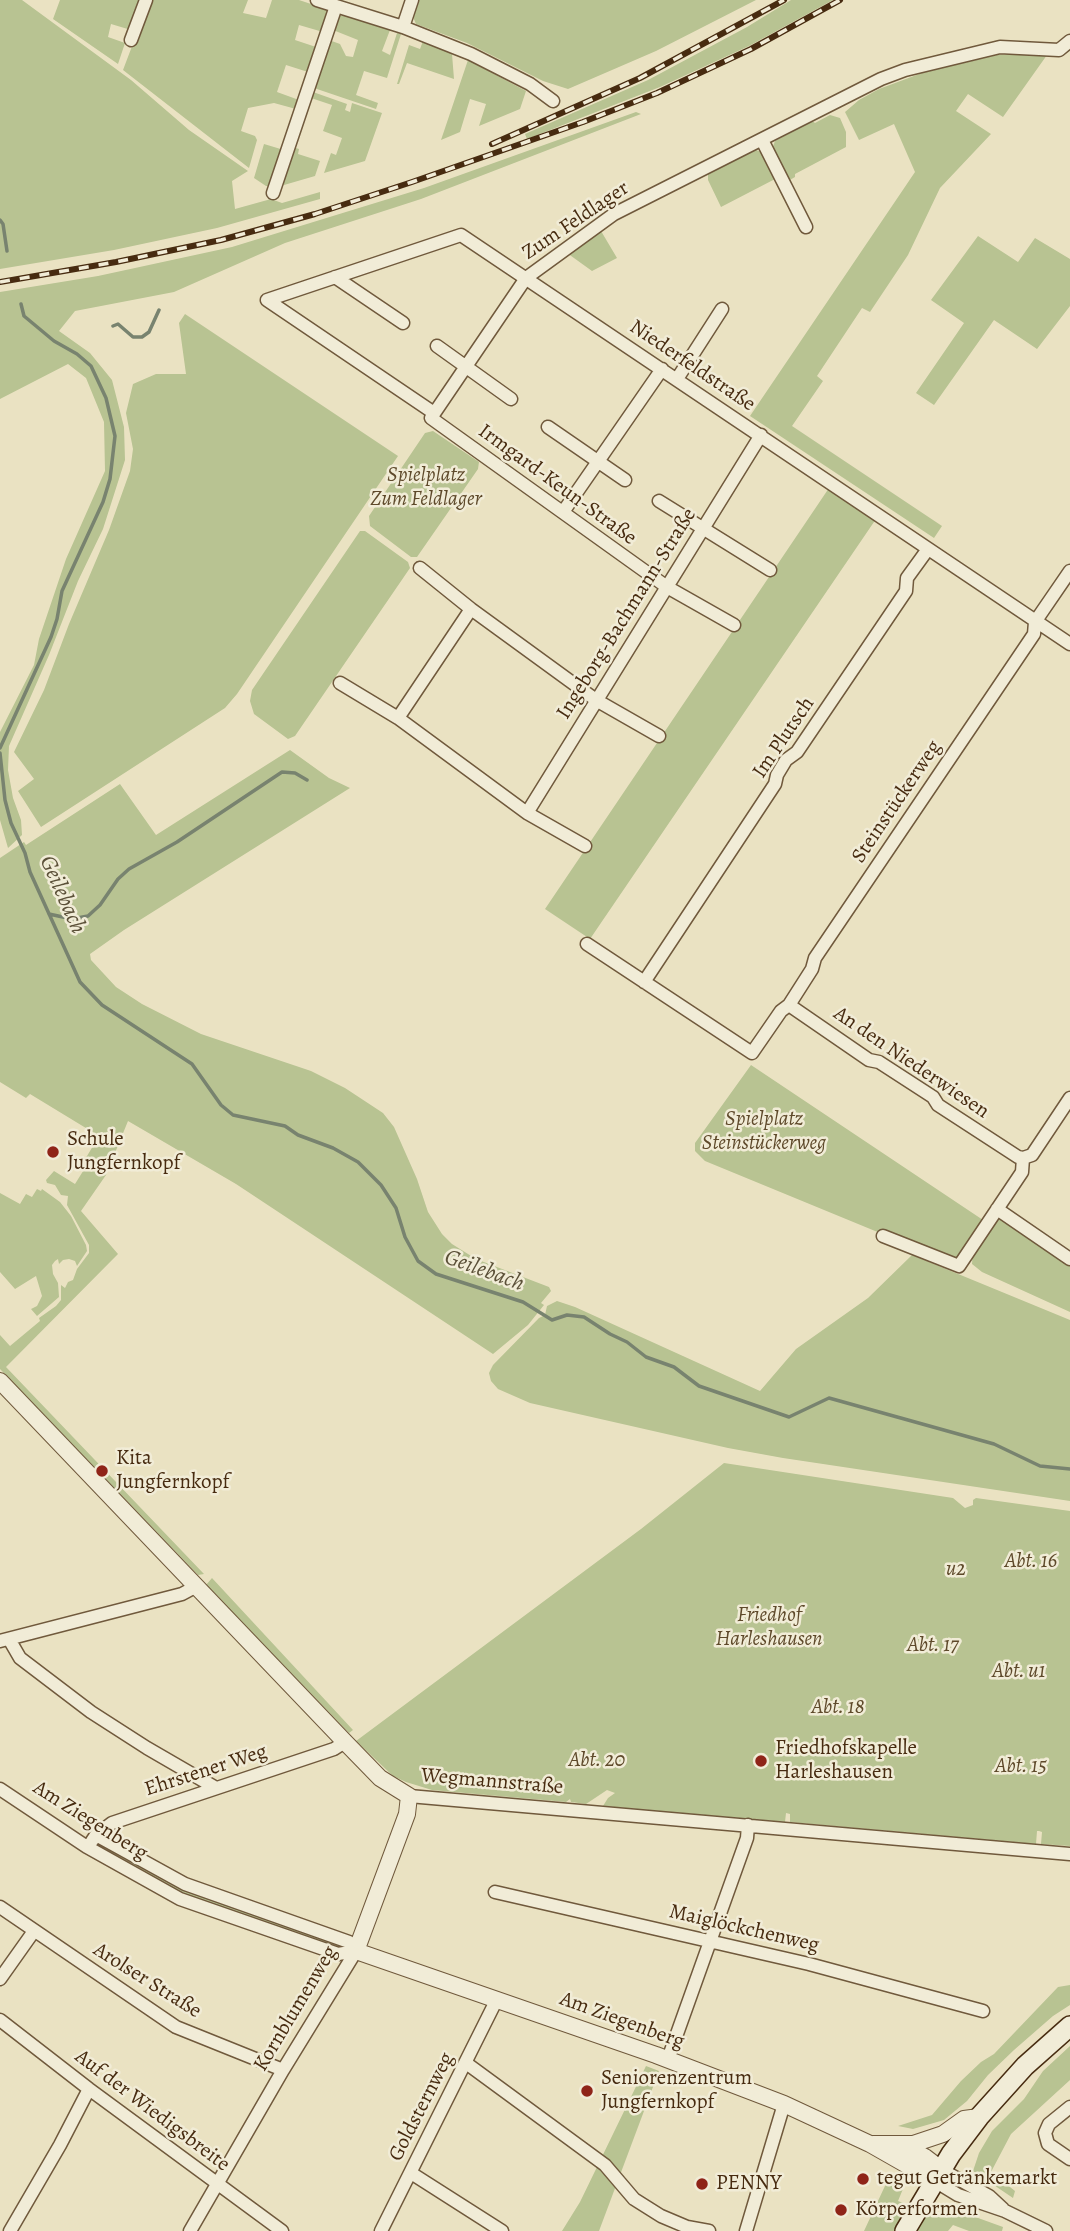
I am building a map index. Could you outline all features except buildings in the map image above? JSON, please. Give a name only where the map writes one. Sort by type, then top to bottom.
[{"type":"main road","points":[[905,2231],[956,2148],[979,2118],[1025,2066],[1070,2026]]},
{"type":"street","points":[[131,40],[146,0]]},
{"type":"street","points":[[317,0],[403,27],[471,54],[530,84],[553,101]]},
{"type":"street","points":[[403,27],[412,0]]},
{"type":"street","points":[[273,193],[337,6]]},
{"type":"street","name":"Zum Feldlager","points":[[432,415],[526,278],[614,214],[905,69],[1000,47],[1066,49]]},
{"type":"street","points":[[762,140],[806,227]]},
{"type":"street","name":"Niederfeldstraße","points":[[267,300],[461,234],[1070,644]]},
{"type":"street","points":[[335,277],[403,323]]},
{"type":"street","name":"Irmgard-Keun-Straße","points":[[267,300],[432,415],[667,587],[734,625]]},
{"type":"street","points":[[677,379],[722,309]]},
{"type":"street","points":[[438,346],[511,399]]},
{"type":"street","points":[[563,512],[662,369]]},
{"type":"street","points":[[548,426],[625,480]]},
{"type":"street","name":"Ingeborg-Bachmann-Straße","points":[[527,813],[761,435]]},
{"type":"street","points":[[659,501],[770,570]]},
{"type":"street","name":"Im Plutsch","points":[[644,982],[775,784],[786,760],[797,752],[906,591],[907,578],[928,549]]},
{"type":"street","points":[[420,568],[471,609],[596,700],[659,736]]},
{"type":"street","name":"Steinstückerweg","points":[[644,982],[752,1053],[781,1011],[789,1005],[812,969],[815,958],[1034,634],[1035,622],[1070,571]]},
{"type":"street","points":[[398,718],[471,609]]},
{"type":"street","points":[[340,683],[398,718],[527,813],[585,846]]},
{"type":"street","points":[[587,944],[644,982]]},
{"type":"street","name":"An den Niederwiesen","points":[[789,1005],[869,1060],[879,1062],[933,1097],[938,1105],[1018,1156]]},
{"type":"street","points":[[883,1236],[959,1266],[1022,1172],[1018,1156],[1032,1154],[1070,1098]]},
{"type":"street","points":[[997,1209],[1070,1259]]},
{"type":"street","name":"Wegmannstraße","points":[[0,1381],[380,1778],[409,1796],[1070,1854]]},
{"type":"street","points":[[195,1587],[182,1594],[5,1640],[20,1658],[91,1712],[146,1748],[216,1788]]},
{"type":"street","name":"Ehrstener Weg","points":[[88,1847],[96,1835],[112,1823],[334,1749],[345,1742]]},
{"type":"street","name":"Am Ziegenberg","points":[[0,1789],[88,1847],[180,1899],[338,1954],[356,1951],[668,2059],[783,2104],[939,2175]]},
{"type":"street","name":"Kornblumenweg","points":[[190,2231],[283,2070],[356,1951],[407,1814],[409,1796]]},
{"type":"street","points":[[668,2059],[747,1838],[748,1825]]},
{"type":"street","name":"Am Ziegenberg","points":[[96,1835],[185,1884],[349,1942],[356,1951]]},
{"type":"street","name":"Maiglöckchenweg","points":[[495,1892],[809,1964],[983,2011]]},
{"type":"street","name":"Arolser Straße","points":[[0,1907],[176,2027],[283,2070]]},
{"type":"street","points":[[0,1979],[34,1931]]},
{"type":"street","name":"Goldsternweg","points":[[381,2231],[497,1999]]},
{"type":"street","name":"Auf der Wiedigsbreite","points":[[0,2020],[282,2231]]},
{"type":"street","points":[[466,2063],[606,2165],[634,2199],[679,2224],[709,2231]]},
{"type":"street","points":[[10,2231],[89,2089]]},
{"type":"street","points":[[746,2231],[783,2104]]},
{"type":"street","points":[[1070,2107],[1049,2124],[1045,2133],[1052,2149],[1070,2159]]},
{"type":"street","points":[[870,2144],[900,2144],[924,2140],[943,2133],[964,2119],[979,2118]]},
{"type":"street","points":[[900,2144],[925,2157],[958,2195],[1005,2211],[1046,2231]]},
{"type":"street","points":[[411,2173],[502,2231]]},
{"type":"green space","points":[[0,0],[22,0],[131,80],[189,130],[248,171],[232,181],[235,209],[271,199],[282,203],[320,192],[320,199],[217,228],[114,250],[0,269]]},
{"type":"green space","points":[[60,0],[141,0],[131,30],[111,24],[108,37],[125,43],[118,64],[53,19]]},
{"type":"green space","points":[[153,0],[248,0],[243,13],[266,18],[272,0],[299,0],[329,12],[323,32],[299,25],[295,40],[316,47],[308,72],[286,65],[277,92],[299,100],[296,109],[274,103],[248,108],[241,131],[255,136],[257,140],[249,168],[123,70],[134,41],[138,42]]},
{"type":"green space","points":[[418,0],[756,0],[656,51],[568,89],[543,81],[467,43],[416,24],[413,17]]},
{"type":"green space","points":[[791,0],[833,0],[749,46],[660,87],[527,139],[525,134],[648,80]]},
{"type":"green space","points":[[343,15],[390,30],[382,51],[390,55],[397,33],[401,34],[387,78],[364,71],[356,95],[378,103],[376,109],[314,88],[329,40],[340,44],[346,56],[353,57],[358,40],[333,30],[337,17]]},
{"type":"green space","points":[[423,41],[452,54],[454,79],[407,63],[397,84],[409,45],[420,49]]},
{"type":"green space","points":[[997,55],[1047,55],[1003,117],[968,94],[956,111],[991,134],[940,188],[908,255],[870,312],[862,308],[817,376],[823,381],[792,426],[942,526],[934,538],[750,416],[915,172],[894,124],[859,140],[845,112],[879,89],[922,73]]},
{"type":"green space","points":[[468,60],[526,91],[520,109],[479,126],[486,104],[470,99],[460,132],[441,140]]},
{"type":"green space","points":[[313,92],[347,104],[345,110],[350,112],[352,103],[382,113],[365,161],[324,173],[331,153],[336,155],[342,138],[323,131],[332,105],[311,98]]},
{"type":"green space","points":[[636,112],[641,114],[421,199],[285,243],[174,292],[75,311],[59,331],[90,353],[112,380],[124,427],[125,460],[103,529],[78,581],[9,746],[8,770],[13,798],[21,820],[22,835],[8,848],[0,820],[0,732],[34,665],[39,639],[66,559],[105,471],[104,422],[86,378],[68,364],[0,399],[0,292],[98,276],[232,247],[424,188]]},
{"type":"green space","points":[[830,115],[840,118],[846,132],[846,147],[795,174],[795,177],[788,181],[772,149],[775,141],[812,121],[815,123]]},
{"type":"green space","points":[[264,144],[284,150],[272,186],[266,186],[254,178]]},
{"type":"green space","points":[[293,147],[299,149],[298,154],[320,161],[315,176],[284,185],[283,182]]},
{"type":"green space","points":[[756,150],[764,153],[777,178],[721,207],[708,180],[708,173]]},
{"type":"green space","points":[[601,231],[617,258],[592,271],[567,253]]},
{"type":"green space","points":[[978,236],[1018,262],[1035,238],[1070,259],[1070,306],[1037,349],[994,320],[934,405],[916,393],[964,323],[931,300]]},
{"type":"green space","points":[[185,314],[398,456],[225,708],[41,827],[18,791],[34,779],[14,752],[44,690],[130,471],[133,449],[126,413],[133,384],[156,374],[186,374],[179,323]]},
{"type":"green space","name":"Spielplatz Zum Feldlager","points":[[433,431],[479,462],[478,469],[417,557],[411,557],[370,526],[369,516],[425,433]]},
{"type":"green space","points":[[829,488],[876,519],[590,939],[545,909]]},
{"type":"green space","points":[[360,531],[365,531],[408,562],[410,568],[295,736],[288,739],[254,714],[250,701],[252,690]]},
{"type":"green space","points":[[290,750],[329,778],[350,788],[124,930],[90,954],[91,960],[116,987],[142,1004],[201,1034],[311,1071],[345,1088],[383,1113],[394,1127],[428,1212],[442,1234],[452,1244],[476,1259],[549,1287],[551,1291],[528,1325],[493,1354],[236,1184],[128,1121],[106,1175],[81,1211],[118,1254],[6,1367],[204,1574],[198,1575],[0,1369],[0,1335],[10,1346],[40,1321],[39,1318],[61,1300],[61,1285],[65,1288],[68,1282],[73,1280],[77,1269],[89,1253],[89,1245],[67,1205],[68,1196],[61,1195],[55,1185],[47,1183],[46,1180],[54,1171],[75,1184],[85,1168],[81,1166],[99,1136],[30,1094],[26,1098],[0,1082],[0,858],[24,842],[26,845],[120,784],[156,835]]},
{"type":"green space","name":"Spielplatz Steinstückerweg","points":[[751,1065],[983,1220],[957,1259],[948,1261],[705,1161],[695,1151],[695,1143]]},
{"type":"green space","points":[[37,1189],[42,1189],[60,1202],[71,1216],[87,1251],[77,1266],[75,1261],[69,1259],[59,1264],[58,1259],[55,1261],[52,1265],[53,1274],[58,1283],[59,1297],[37,1316],[31,1309],[37,1306],[42,1296],[36,1276],[15,1289],[0,1272],[0,1193],[20,1204],[26,1194],[32,1197]]},
{"type":"green space","points":[[1000,1219],[1070,1264],[1070,1312],[982,1272],[972,1264],[973,1251],[991,1225]]},
{"type":"green space","points":[[912,1255],[1070,1320],[1070,1501],[728,1448],[530,1403],[498,1389],[491,1381],[489,1373],[493,1365],[545,1315],[547,1306],[557,1301],[760,1391],[796,1349],[868,1298]]},
{"type":"green space","name":"Friedhof Harleshausen","points":[[724,1463],[953,1498],[965,1508],[973,1505],[976,1498],[1070,1511],[1070,1846],[1041,1844],[1042,1832],[1039,1831],[1036,1844],[790,1822],[790,1814],[786,1813],[785,1822],[603,1806],[615,1793],[607,1790],[586,1804],[571,1802],[570,1799],[566,1802],[432,1790],[393,1776],[356,1741],[641,1529]]},
{"type":"green space","points":[[212,1578],[353,1730],[349,1733],[206,1585]]},
{"type":"green space","points":[[99,1841],[344,1944],[342,1949],[182,1894],[96,1847]]},
{"type":"green space","points":[[1070,1985],[1070,2005],[1014,2050],[988,2075],[967,2101],[944,2120],[913,2129],[898,2126],[932,2115],[961,2081],[994,2054],[1058,1987]]},
{"type":"green space","points":[[1070,2046],[1070,2080],[1011,2134],[991,2172],[1015,2191],[1013,2198],[973,2171],[979,2153],[992,2131],[1024,2099],[1043,2071]]},
{"type":"green space","points":[[646,2066],[659,2071],[599,2231],[562,2231],[580,2202]]},
{"type":"green space","points":[[891,2173],[905,2184],[898,2201],[938,2216],[956,2210],[1003,2227],[1002,2231],[969,2231],[953,2225],[948,2231],[864,2231]]},
{"type":"waterway","name":"Geilebach","points":[[0,220],[7,251]]},
{"type":"waterway","name":"Geilebach","points":[[0,748],[51,637],[62,591],[103,502],[110,479],[115,436],[106,398],[91,366],[24,316],[21,304]]},
{"type":"waterway","points":[[113,326],[118,324],[133,337],[142,337],[149,332],[159,310]]},
{"type":"waterway","name":"Geilebach","points":[[0,753],[5,800],[11,823],[80,982],[102,1005],[192,1064],[221,1105],[233,1115],[285,1126],[298,1135],[333,1148],[358,1162],[381,1185],[396,1208],[405,1237],[418,1261],[436,1274],[523,1302],[552,1320],[567,1315],[584,1317],[627,1342],[646,1357],[674,1367],[699,1386],[789,1417],[829,1398],[994,1444],[1040,1466],[1070,1469]]},
{"type":"waterway","points":[[49,914],[72,919],[88,916],[129,869],[177,842],[282,772],[295,773],[307,780]]},
{"type":"railway","points":[[492,144],[640,78],[784,0]]},
{"type":"railway","points":[[0,282],[221,240],[315,214],[412,182],[657,93],[751,49],[840,0]]},
{"type":"place","name":"Schule Jungfernkopf","points":[[53,1152]]},
{"type":"place","name":"Kita Jungfernkopf","points":[[102,1471]]},
{"type":"place","name":"Friedhofskapelle Harleshausen","points":[[761,1761]]},
{"type":"place","name":"Seniorenzentrum Jungfernkopf","points":[[587,2091]]},
{"type":"place","name":"tegut Getränkemarkt","points":[[863,2179]]},
{"type":"place","name":"PENNY","points":[[702,2184]]},
{"type":"place","name":"Körperformen","points":[[841,2210]]},
{"type":"park label","name":"Abt. 16","points":[[1031,1562]]},
{"type":"park label","name":"u2","points":[[956,1570]]},
{"type":"park label","name":"Abt. 17","points":[[933,1646]]},
{"type":"park label","name":"Abt. u1","points":[[1019,1672]]},
{"type":"park label","name":"Abt. 18","points":[[838,1708]]},
{"type":"park label","name":"Abt. 20","points":[[597,1761]]},
{"type":"park label","name":"Abt. 15","points":[[1021,1767]]}]
